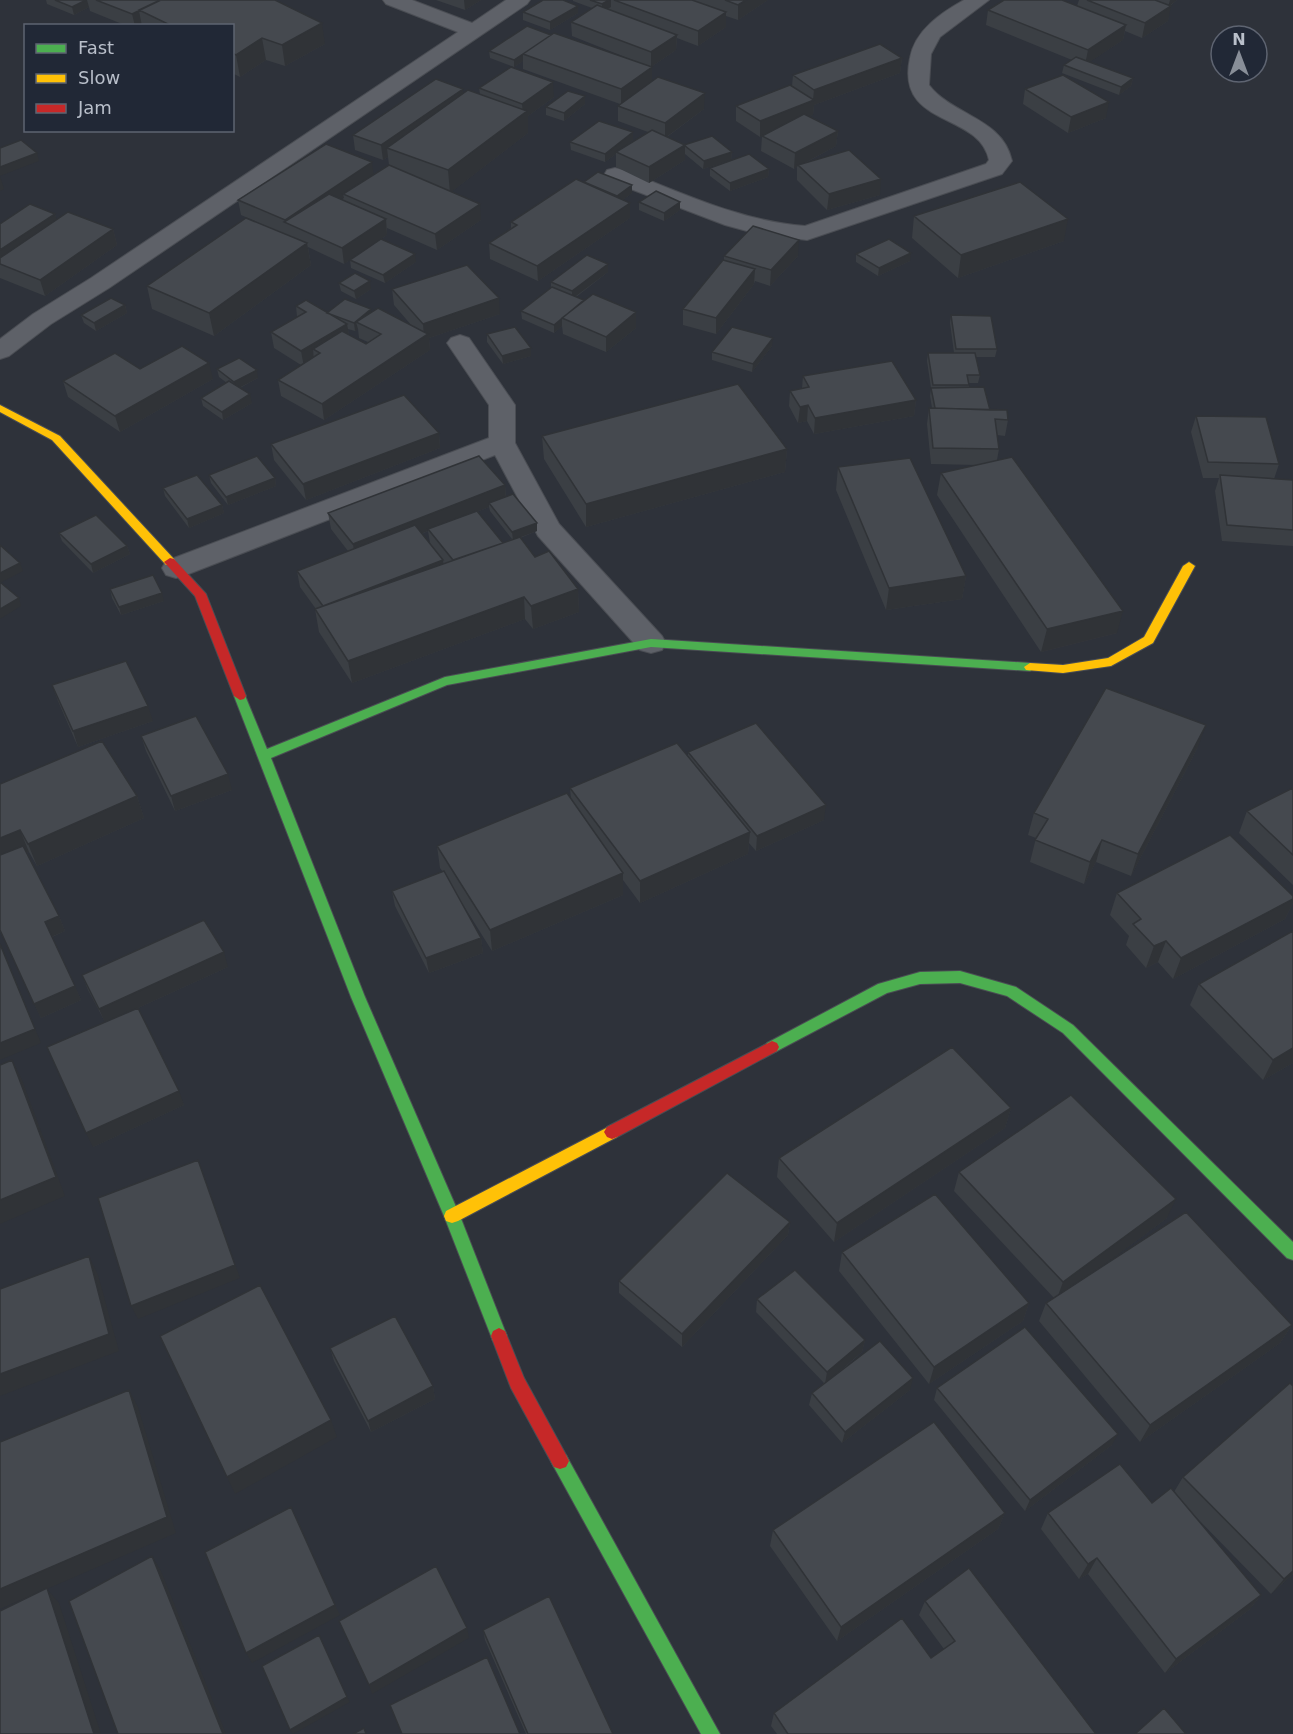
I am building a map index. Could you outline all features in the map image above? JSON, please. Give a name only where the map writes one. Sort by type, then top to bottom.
[{"type":"street","points":[[393,0],[474,32]]},
{"type":"street","points":[[0,351],[42,319],[520,0]]},
{"type":"street","points":[[615,175],[733,219],[784,232],[807,233],[994,169],[1001,161],[1001,150],[994,140],[932,102],[918,85],[919,55],[933,33],[946,19],[979,0]]},
{"type":"street","points":[[0,332],[42,319]]},
{"type":"street","points":[[460,343],[502,405],[502,443],[548,529],[651,643]]},
{"type":"street","points":[[1,410],[56,438],[200,594],[357,997],[452,1216],[517,1382],[711,1734]]},
{"type":"street","points":[[176,568],[502,443]]},
{"type":"street","points":[[264,756],[445,681],[651,643],[1063,669],[1111,662],[1149,640],[1189,566]]},
{"type":"street","points":[[452,1216],[883,988],[920,978],[960,977],[1011,991],[1068,1029],[1293,1253]]},
{"type":"building","points":[[55,0],[86,0],[72,7]]},
{"type":"building","points":[[96,0],[157,0],[159,1],[132,14]]},
{"type":"building","points":[[160,0],[275,0],[322,23],[282,45],[262,38],[236,55],[234,54],[234,24],[168,24],[139,10]]},
{"type":"building","points":[[543,0],[563,0],[578,6],[550,22],[523,12]]},
{"type":"building","points":[[590,0],[609,0],[602,4]]},
{"type":"building","points":[[614,0],[692,0],[726,12],[698,31]]},
{"type":"building","points":[[725,0],[746,0],[738,5]]},
{"type":"building","points":[[1004,0],[1062,0],[1126,25],[1088,50],[988,10]]},
{"type":"building","points":[[1087,0],[1155,0],[1171,6],[1145,23]]},
{"type":"building","points":[[597,5],[677,35],[651,52],[571,22]]},
{"type":"building","points":[[527,26],[551,35],[514,60],[489,51]]},
{"type":"building","points":[[554,33],[652,67],[621,89],[523,54]]},
{"type":"building","points":[[880,44],[902,58],[814,90],[793,75]]},
{"type":"building","points":[[1076,57],[1133,78],[1121,87],[1064,65]]},
{"type":"building","points":[[511,67],[553,82],[522,104],[479,88]]},
{"type":"building","points":[[1063,75],[1109,102],[1071,117],[1025,89]]},
{"type":"building","points":[[658,77],[705,93],[665,123],[618,106]]},
{"type":"building","points":[[436,79],[463,89],[381,145],[353,135]]},
{"type":"building","points":[[790,85],[814,100],[760,121],[736,106]]},
{"type":"building","points":[[468,90],[527,111],[448,170],[387,148]]},
{"type":"building","points":[[568,91],[585,96],[564,113],[546,107]]},
{"type":"building","points":[[804,114],[838,131],[795,153],[762,136]]},
{"type":"building","points":[[599,121],[633,132],[605,154],[570,142]]},
{"type":"building","points":[[652,130],[685,145],[649,167],[616,152]]},
{"type":"building","points":[[712,136],[732,152],[704,161],[684,145]]},
{"type":"building","points":[[21,140],[37,153],[0,167],[0,148]]},
{"type":"building","points":[[326,144],[372,162],[285,220],[238,200]]},
{"type":"building","points":[[849,150],[881,179],[829,194],[798,165]]},
{"type":"building","points":[[749,154],[769,169],[730,183],[710,168]]},
{"type":"building","points":[[389,165],[480,204],[435,234],[343,194]]},
{"type":"building","points":[[598,172],[632,185],[617,196],[584,182]]},
{"type":"building","points":[[576,179],[630,203],[537,266],[489,243],[517,225],[511,222]]},
{"type":"building","points":[[1020,182],[1068,219],[961,255],[914,216]]},
{"type":"building","points":[[656,191],[680,202],[664,213],[639,202]]},
{"type":"building","points":[[329,194],[386,219],[342,248],[284,222]]},
{"type":"building","points":[[30,204],[55,214],[0,250],[0,224]]},
{"type":"building","points":[[68,212],[113,229],[40,280],[0,264],[0,258]]},
{"type":"building","points":[[246,218],[307,243],[209,313],[147,286]]},
{"type":"building","points":[[753,226],[799,240],[771,270],[724,256]]},
{"type":"building","points":[[381,239],[415,254],[383,275],[350,260]]},
{"type":"building","points":[[889,239],[911,253],[879,268],[856,254]]},
{"type":"building","points":[[587,255],[608,264],[572,291],[551,282]]},
{"type":"building","points":[[723,260],[755,269],[716,318],[683,309]]},
{"type":"building","points":[[467,265],[499,298],[423,324],[392,289]]},
{"type":"building","points":[[355,273],[370,281],[354,291],[339,283]]},
{"type":"building","points":[[552,287],[584,300],[554,325],[521,311]]},
{"type":"building","points":[[593,294],[636,312],[606,337],[562,318]]},
{"type":"building","points":[[111,298],[125,305],[94,323],[81,315]]},
{"type":"building","points":[[345,299],[371,309],[354,323],[327,313]]},
{"type":"building","points":[[306,300],[347,324],[301,351],[271,332],[306,312],[296,306]]},
{"type":"building","points":[[378,308],[428,334],[322,404],[278,380],[320,353],[313,349],[342,331],[366,344],[381,334],[356,322]]},
{"type":"building","points":[[951,315],[991,316],[997,349],[956,349]]},
{"type":"building","points":[[515,327],[531,348],[502,356],[487,334]]},
{"type":"building","points":[[732,327],[773,338],[753,364],[712,352]]},
{"type":"building","points":[[182,346],[209,363],[115,416],[63,381],[115,353],[140,369]]},
{"type":"building","points":[[928,353],[975,353],[980,375],[967,375],[969,385],[933,385]]},
{"type":"building","points":[[239,358],[257,370],[234,382],[217,369]]},
{"type":"building","points":[[892,361],[916,400],[815,418],[808,405],[800,407],[790,391],[809,387],[803,376]]},
{"type":"building","points":[[229,381],[250,394],[222,412],[201,398]]},
{"type":"building","points":[[738,384],[787,449],[586,504],[542,436]]},
{"type":"building","points":[[984,387],[990,410],[935,408],[931,388]]},
{"type":"building","points":[[404,395],[439,433],[303,484],[271,444]]},
{"type":"building","points":[[929,408],[1007,410],[1008,420],[995,419],[999,449],[933,448]]},
{"type":"building","points":[[1196,416],[1266,417],[1279,464],[1208,462]]},
{"type":"building","points":[[257,456],[275,478],[226,497],[209,475]]},
{"type":"building","points":[[479,456],[505,485],[353,544],[328,513]]},
{"type":"building","points":[[1012,457],[1123,611],[1047,629],[941,473]]},
{"type":"building","points":[[910,458],[966,576],[889,588],[838,467]]},
{"type":"building","points":[[197,475],[222,505],[187,519],[163,488]]},
{"type":"building","points":[[1220,475],[1293,480],[1293,530],[1227,525]]},
{"type":"building","points":[[513,494],[537,523],[512,532],[489,503]]},
{"type":"building","points":[[477,511],[503,543],[453,560],[428,529]]},
{"type":"building","points":[[96,515],[127,546],[91,564],[59,533]]},
{"type":"building","points":[[415,525],[443,560],[323,606],[297,571]]},
{"type":"building","points":[[520,537],[535,557],[549,551],[578,589],[531,606],[524,597],[348,661],[315,609]]},
{"type":"building","points":[[0,545],[20,563],[0,573]]},
{"type":"building","points":[[153,575],[162,593],[119,607],[110,589]]},
{"type":"building","points":[[0,582],[19,598],[0,609]]},
{"type":"building","points":[[126,661],[148,706],[73,731],[52,685]]},
{"type":"building","points":[[1106,688],[1206,725],[1138,854],[1102,840],[1090,862],[1035,840],[1048,819],[1034,813]]},
{"type":"building","points":[[196,716],[228,774],[171,796],[141,736]]},
{"type":"building","points":[[756,723],[826,805],[757,836],[688,752]]},
{"type":"building","points":[[102,741],[137,796],[28,844],[20,830],[0,838],[0,784]]},
{"type":"building","points":[[677,743],[750,832],[640,881],[570,788]]},
{"type":"building","points":[[1293,788],[1293,855],[1247,811]]},
{"type":"building","points":[[567,793],[623,873],[490,930],[437,846]]},
{"type":"building","points":[[1230,835],[1293,896],[1293,899],[1181,958],[1166,941],[1154,946],[1133,924],[1141,919],[1117,893]]},
{"type":"building","points":[[23,846],[59,916],[45,922],[75,986],[34,1004],[0,930],[0,855]]},
{"type":"building","points":[[444,871],[481,938],[426,958],[392,891]]},
{"type":"building","points":[[204,920],[224,952],[99,1009],[82,975]]},
{"type":"building","points":[[1293,931],[1293,1048],[1273,1060],[1199,984]]},
{"type":"building","points":[[0,944],[35,1029],[0,1043]]},
{"type":"building","points":[[138,1008],[179,1091],[86,1133],[47,1047]]},
{"type":"building","points":[[952,1047],[1011,1108],[837,1223],[779,1158]]},
{"type":"building","points":[[12,1060],[56,1177],[0,1200],[0,1065]]},
{"type":"building","points":[[1071,1095],[1176,1199],[1063,1282],[959,1172]]},
{"type":"building","points":[[198,1160],[235,1265],[131,1306],[98,1198]]},
{"type":"building","points":[[727,1173],[790,1222],[682,1334],[619,1281]]},
{"type":"building","points":[[935,1194],[1029,1303],[934,1367],[842,1252]]},
{"type":"building","points":[[1186,1212],[1292,1325],[1150,1425],[1046,1303]]},
{"type":"building","points":[[89,1256],[109,1334],[0,1374],[0,1289]]},
{"type":"building","points":[[795,1270],[865,1340],[827,1372],[757,1299]]},
{"type":"building","points":[[260,1285],[331,1420],[227,1477],[160,1336]]},
{"type":"building","points":[[395,1316],[433,1386],[368,1421],[330,1348]]},
{"type":"building","points":[[1025,1327],[1118,1434],[1030,1500],[937,1388]]},
{"type":"building","points":[[880,1341],[913,1378],[845,1432],[812,1393]]},
{"type":"building","points":[[1290,1383],[1293,1386],[1293,1571],[1284,1579],[1183,1477]]},
{"type":"building","points":[[129,1390],[167,1517],[0,1589],[0,1442]]},
{"type":"building","points":[[934,1422],[1005,1513],[841,1627],[773,1530]]},
{"type":"building","points":[[1120,1464],[1152,1503],[1171,1488],[1261,1595],[1176,1659],[1097,1558],[1088,1564],[1048,1513]]},
{"type":"building","points":[[291,1507],[335,1605],[246,1653],[205,1552]]},
{"type":"building","points":[[152,1556],[223,1734],[118,1734],[69,1601]]},
{"type":"building","points":[[436,1566],[467,1628],[369,1685],[339,1621]]},
{"type":"building","points":[[969,1568],[1096,1734],[788,1734],[774,1713],[902,1618],[931,1658],[955,1641],[925,1601]]},
{"type":"building","points":[[47,1588],[94,1734],[0,1734],[0,1611]]},
{"type":"building","points":[[549,1596],[613,1734],[528,1734],[483,1630]]},
{"type":"building","points":[[319,1635],[347,1697],[290,1730],[262,1666]]},
{"type":"building","points":[[487,1657],[520,1734],[402,1734],[390,1705]]},
{"type":"building","points":[[1164,1708],[1186,1734],[1135,1734]]},
{"type":"building","points":[[364,1728],[366,1734],[353,1734]]},
{"type":"traffic: fast","points":[[264,756],[445,681],[651,643],[1030,667]]},
{"type":"traffic: fast","points":[[240,696],[358,997],[452,1216],[499,1336]]},
{"type":"traffic: fast","points":[[772,1047],[883,988],[920,978],[960,977],[1011,991],[1068,1029],[1293,1253]]},
{"type":"traffic: fast","points":[[560,1461],[711,1734]]},
{"type":"traffic: slow","points":[[0,408],[56,438],[170,562]]},
{"type":"traffic: slow","points":[[1030,667],[1063,669],[1111,662],[1149,640],[1189,566]]},
{"type":"traffic: slow","points":[[452,1216],[612,1132]]},
{"type":"traffic: jam","points":[[170,562],[200,594],[240,696]]},
{"type":"traffic: jam","points":[[612,1132],[772,1047]]},
{"type":"traffic: jam","points":[[499,1336],[517,1382],[560,1461]]}]
